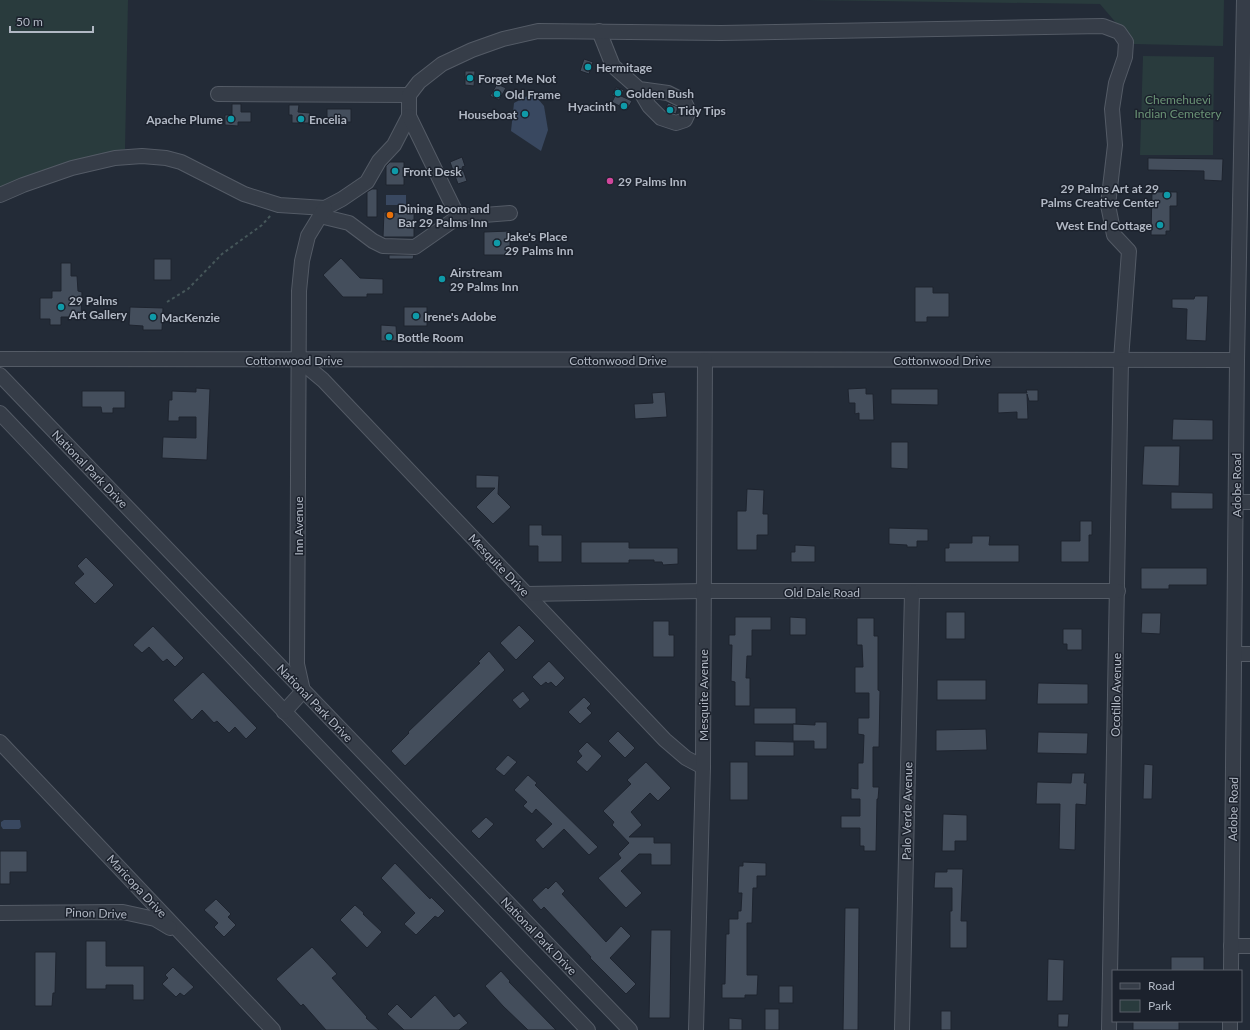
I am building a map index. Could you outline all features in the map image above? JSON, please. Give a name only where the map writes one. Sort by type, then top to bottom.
[{"type":"street","name":"Adobe Road","points":[[1231,970],[1237,360],[1244,261],[1245,222],[1244,0]]},
{"type":"street","name":"Ocotillo Avenue","points":[[409,95],[419,82],[442,64],[472,50],[503,39],[538,31],[721,33],[1103,26],[1119,32],[1126,42],[1125,57],[1116,84],[1112,110],[1115,145],[1108,205],[1114,234],[1129,251],[1121,360],[1109,1030]]},
{"type":"street","points":[[599,31],[613,66],[639,89]]},
{"type":"street","points":[[218,94],[409,95],[409,116],[458,217]]},
{"type":"street","points":[[322,212],[367,182],[380,161],[394,145],[409,116]]},
{"type":"street","points":[[0,196],[23,185],[72,168],[115,158],[142,156],[166,158],[181,162],[244,194],[279,205],[322,212],[348,223],[373,241],[383,246],[415,247],[458,217],[510,213]]},
{"type":"street","name":"Inn Avenue","points":[[303,691],[297,664],[300,360],[299,291],[302,261],[308,236],[322,212]]},
{"type":"street","name":"Cottonwood Drive","points":[[0,359],[1237,360]]},
{"type":"street","name":"Mesquite Drive","points":[[300,360],[323,380],[665,740],[686,758],[702,767]]},
{"type":"street","name":"Mesquite Avenue","points":[[696,1030],[702,767],[705,360]]},
{"type":"street","name":"National Park Drive","points":[[0,375],[630,1030]]},
{"type":"street","points":[[0,413],[588,1030]]},
{"type":"street","points":[[1236,502],[1250,502]]},
{"type":"street","name":"Old Dale Road","points":[[526,594],[703,591],[1118,591]]},
{"type":"street","name":"Palo Verde Avenue","points":[[902,1030],[912,592]]},
{"type":"street","points":[[1235,654],[1250,654]]},
{"type":"street","points":[[284,712],[303,691]]},
{"type":"street","name":"Maricopa Drive","points":[[0,742],[273,1030]]},
{"type":"street","name":"Pinon Drive","points":[[0,913],[123,912],[155,919],[185,938]]},
{"type":"street","points":[[1231,946],[1250,946]]},
{"type":"path","points":[[167,302],[188,289],[222,254],[262,225],[279,205]]},
{"type":"green space","points":[[0,0],[128,0],[125,149],[0,190]]},
{"type":"green space","points":[[806,0],[1224,0],[1223,46],[1134,44],[1100,4]]},
{"type":"green space","name":"Chemehuevi Indian Cemetery","points":[[1143,56],[1214,57],[1213,155],[1140,155]]},
{"type":"water","points":[[533,93],[544,106],[548,130],[541,151],[511,131],[514,103]]},
{"type":"water","points":[[386,195],[406,195],[406,205],[386,205]]},
{"type":"water","points":[[4,820],[20,820],[21,827],[19,829],[3,829],[1,822]]},
{"type":"building","name":"Hermitage","points":[[584,59],[593,62],[589,74],[580,71]]},
{"type":"building","name":"Forget Me Not","points":[[465,71],[475,71],[474,86],[465,85]]},
{"type":"building","name":"Old Frame","points":[[497,84],[506,88],[499,100],[490,96]]},
{"type":"building","name":"Hyacinth","points":[[616,87],[624,90],[621,96],[632,101],[627,110],[612,102],[615,96],[612,95]]},
{"type":"building","points":[[668,103],[678,107],[676,114],[665,110]]},
{"type":"building","points":[[232,104],[241,104],[241,112],[251,112],[251,122],[238,122],[238,126],[225,125],[225,115],[232,115]]},
{"type":"building","name":"Encelia","points":[[289,105],[299,105],[298,112],[310,113],[309,123],[292,123],[292,115],[289,115]]},
{"type":"building","points":[[327,109],[351,109],[351,122],[327,122]]},
{"type":"building","points":[[462,157],[465,166],[462,167],[467,181],[458,184],[450,162]]},
{"type":"building","points":[[1148,158],[1223,159],[1222,181],[1204,180],[1204,171],[1148,170]]},
{"type":"building","name":"Front Desk","points":[[390,162],[404,162],[404,185],[386,185],[386,166]]},
{"type":"building","points":[[372,189],[377,189],[377,217],[367,217],[367,192]]},
{"type":"building","points":[[1152,192],[1177,192],[1177,206],[1170,206],[1170,231],[1166,231],[1166,235],[1151,235]]},
{"type":"building","name":"Dining Room and Bar 29 Palms Inn","points":[[384,212],[414,213],[414,237],[383,237]]},
{"type":"building","name":"Jake's Place 29 Palms Inn","points":[[510,231],[510,255],[484,255],[484,232]]},
{"type":"building","points":[[389,255],[414,255],[413,259],[389,259]]},
{"type":"building","points":[[341,258],[360,278],[383,279],[383,294],[367,294],[367,297],[343,297],[323,275]]},
{"type":"building","points":[[154,259],[171,259],[171,280],[154,280]]},
{"type":"building","name":"29 Palms Art Gallery","points":[[61,263],[71,263],[71,276],[77,276],[78,291],[82,292],[81,317],[61,317],[61,325],[50,325],[50,319],[40,319],[40,298],[52,298],[52,291],[61,291]]},
{"type":"building","points":[[915,287],[933,287],[933,293],[949,293],[949,317],[927,317],[927,322],[915,322]]},
{"type":"building","points":[[1195,296],[1208,296],[1206,341],[1186,340],[1187,309],[1172,308],[1172,299],[1194,299]]},
{"type":"building","name":"MacKenzie","points":[[130,307],[163,308],[162,330],[143,330],[143,326],[129,325]]},
{"type":"building","name":"Irene's Adobe","points":[[404,307],[427,307],[427,326],[404,326]]},
{"type":"building","points":[[381,325],[396,326],[397,341],[381,341]]},
{"type":"building","points":[[196,388],[210,389],[207,460],[162,458],[163,437],[196,438],[196,417],[179,417],[179,421],[168,421],[169,400],[172,400],[172,391],[196,392]]},
{"type":"building","points":[[866,388],[866,394],[873,394],[874,420],[859,420],[859,413],[855,414],[855,403],[849,403],[848,389]]},
{"type":"building","points":[[891,389],[938,389],[938,405],[891,404]]},
{"type":"building","points":[[1026,390],[1038,390],[1038,401],[1029,401],[1027,394],[1028,419],[1017,419],[1017,412],[998,413],[998,393],[1027,393]]},
{"type":"building","points":[[82,391],[125,391],[125,408],[113,408],[113,413],[102,413],[101,407],[82,407]]},
{"type":"building","points":[[665,392],[667,417],[635,419],[634,404],[653,403],[652,393]]},
{"type":"building","points":[[1173,419],[1213,420],[1213,440],[1172,440]]},
{"type":"building","points":[[891,442],[908,442],[908,469],[891,468]]},
{"type":"building","points":[[1144,446],[1180,446],[1179,486],[1142,485]]},
{"type":"building","points":[[476,475],[499,476],[498,494],[511,507],[493,524],[476,507],[495,488],[476,488]]},
{"type":"building","points":[[747,489],[764,490],[763,514],[768,514],[768,535],[757,535],[757,550],[737,550],[737,511],[746,511]]},
{"type":"building","points":[[1171,492],[1213,493],[1213,509],[1171,509]]},
{"type":"building","points":[[1080,521],[1092,521],[1092,535],[1089,535],[1089,562],[1061,562],[1061,541],[1080,541]]},
{"type":"building","points":[[529,525],[542,525],[542,535],[562,535],[562,562],[538,562],[538,546],[529,546]]},
{"type":"building","points":[[889,528],[928,529],[928,541],[917,541],[917,547],[889,544]]},
{"type":"building","points":[[972,536],[990,536],[989,545],[1019,545],[1019,562],[945,562],[945,548],[949,548],[949,543],[972,543]]},
{"type":"building","points":[[581,542],[629,542],[629,548],[678,548],[678,564],[663,565],[662,562],[654,562],[654,560],[629,560],[629,563],[581,563]]},
{"type":"building","points":[[795,545],[815,546],[815,562],[791,562],[791,552],[795,552]]},
{"type":"building","points":[[86,557],[114,585],[95,604],[74,583],[84,574],[77,566]]},
{"type":"building","points":[[1141,568],[1207,568],[1207,585],[1169,585],[1169,589],[1141,589]]},
{"type":"building","points":[[946,612],[965,612],[965,639],[946,639]]},
{"type":"building","points":[[1142,613],[1161,613],[1160,634],[1141,633]]},
{"type":"building","points":[[735,617],[771,617],[771,630],[752,630],[752,656],[747,656],[746,678],[750,678],[750,706],[735,706],[735,682],[731,681],[732,645],[729,645],[729,635],[735,635]]},
{"type":"building","points":[[790,617],[806,618],[806,635],[790,635]]},
{"type":"building","points":[[857,618],[874,618],[874,636],[878,636],[878,690],[880,691],[879,747],[873,747],[873,787],[879,787],[877,799],[876,851],[864,851],[864,846],[860,846],[860,828],[841,828],[841,816],[860,816],[860,799],[851,799],[851,788],[858,789],[858,763],[863,763],[864,735],[858,734],[858,718],[869,718],[869,693],[855,693],[855,667],[863,667],[862,645],[857,645]]},
{"type":"building","points":[[653,621],[669,621],[669,635],[674,635],[674,657],[653,657]]},
{"type":"building","points":[[519,625],[535,641],[516,660],[500,643]]},
{"type":"building","points":[[153,626],[184,658],[175,667],[167,659],[163,662],[149,647],[142,653],[133,645]]},
{"type":"building","points":[[1063,629],[1082,629],[1082,650],[1067,650],[1067,644],[1063,644]]},
{"type":"building","points":[[489,651],[505,670],[405,766],[391,751],[409,733],[408,732],[480,663],[478,662]]},
{"type":"building","points":[[549,661],[565,678],[556,687],[551,682],[548,684],[546,682],[541,686],[532,677]]},
{"type":"building","points":[[203,672],[257,728],[246,739],[235,727],[229,733],[217,721],[214,723],[202,710],[192,720],[173,700]]},
{"type":"building","points":[[937,680],[986,680],[986,700],[937,700]]},
{"type":"building","points":[[1038,683],[1088,684],[1088,704],[1037,704]]},
{"type":"building","points":[[523,691],[530,700],[520,709],[512,700]]},
{"type":"building","points":[[584,697],[591,704],[587,708],[592,713],[580,724],[568,712]]},
{"type":"building","points":[[754,708],[796,708],[796,724],[754,724]]},
{"type":"building","points":[[815,722],[827,722],[827,749],[814,749],[814,741],[793,741],[793,724],[815,725]]},
{"type":"building","points":[[986,729],[987,750],[936,751],[936,730]]},
{"type":"building","points":[[618,731],[635,748],[625,758],[608,741]]},
{"type":"building","points":[[1038,732],[1088,733],[1087,754],[1037,753]]},
{"type":"building","points":[[755,741],[794,742],[794,756],[755,756]]},
{"type":"building","points":[[587,742],[602,756],[587,772],[576,762],[582,756],[578,751]]},
{"type":"building","points":[[508,755],[517,762],[504,776],[495,769]]},
{"type":"building","points":[[646,762],[671,788],[658,801],[650,793],[631,812],[642,825],[629,837],[654,837],[654,843],[671,843],[671,865],[651,865],[651,854],[639,854],[621,871],[642,893],[626,908],[598,878],[621,858],[618,854],[629,843],[612,825],[614,822],[603,811],[631,784],[627,780]]},
{"type":"building","points":[[730,762],[748,762],[748,800],[730,800]]},
{"type":"building","points":[[1144,764],[1153,765],[1152,799],[1143,799]]},
{"type":"building","points":[[1072,773],[1085,773],[1084,783],[1087,783],[1086,805],[1076,804],[1075,850],[1059,849],[1060,804],[1036,804],[1037,782],[1071,783]]},
{"type":"building","points":[[528,775],[537,783],[535,785],[598,847],[589,855],[564,829],[543,849],[535,840],[552,824],[536,809],[532,814],[523,806],[527,802],[514,790]]},
{"type":"building","points":[[943,814],[967,815],[967,841],[955,841],[955,851],[942,851]]},
{"type":"building","points":[[486,817],[494,824],[479,839],[471,831]]},
{"type":"building","points":[[0,851],[27,851],[27,872],[10,872],[10,884],[0,884]]},
{"type":"building","points":[[743,862],[766,863],[766,876],[757,876],[757,888],[753,888],[752,923],[747,923],[747,975],[758,975],[757,995],[745,995],[745,998],[722,998],[722,984],[725,984],[726,934],[729,934],[729,919],[738,919],[738,911],[741,911],[742,893],[738,893],[739,866],[743,866]]},
{"type":"building","points":[[395,863],[430,899],[431,897],[445,911],[438,918],[435,916],[416,935],[404,924],[415,913],[381,878]]},
{"type":"building","points":[[947,869],[963,869],[961,921],[967,921],[967,948],[950,948],[950,911],[952,911],[952,888],[934,888],[935,872],[947,872]]},
{"type":"building","points":[[556,881],[565,891],[562,894],[606,942],[621,926],[631,936],[610,958],[636,984],[626,994],[590,958],[591,957],[544,907],[541,910],[532,900],[546,887],[548,889]]},
{"type":"building","points":[[216,899],[231,914],[228,917],[236,925],[224,937],[214,927],[218,923],[204,910]]},
{"type":"building","points":[[355,905],[382,932],[367,948],[340,920]]},
{"type":"building","points":[[845,908],[859,908],[858,1030],[843,1030]]},
{"type":"building","points":[[651,930],[671,930],[670,1018],[649,1018]]},
{"type":"building","points":[[86,941],[106,941],[106,966],[144,966],[144,1000],[133,1000],[133,985],[106,985],[106,989],[86,989]]},
{"type":"building","points":[[312,947],[337,974],[332,978],[367,1017],[366,1018],[379,1030],[326,1030],[303,1004],[301,1006],[276,979]]},
{"type":"building","points":[[35,952],[56,952],[55,993],[53,993],[52,1006],[35,1006]]},
{"type":"building","points":[[1171,957],[1204,957],[1204,970],[1171,970]]},
{"type":"building","points":[[1048,959],[1064,960],[1063,1001],[1047,1001]]},
{"type":"building","points":[[173,967],[194,987],[184,996],[180,993],[176,997],[162,984],[168,978],[165,975]]},
{"type":"building","points":[[501,971],[510,981],[509,982],[556,1030],[528,1030],[503,1006],[485,986]]},
{"type":"building","points":[[779,986],[793,986],[793,1003],[779,1003]]},
{"type":"building","points":[[435,995],[454,1017],[459,1013],[468,1023],[459,1030],[404,1030],[387,1014],[397,1004],[411,1018]]},
{"type":"building","points":[[765,1009],[779,1009],[779,1030],[765,1030]]},
{"type":"building","points":[[941,1011],[951,1011],[951,1030],[941,1030]]},
{"type":"building","points":[[1058,1014],[1069,1014],[1068,1027],[1058,1027]]},
{"type":"building","points":[[729,1018],[742,1019],[742,1030],[729,1030]]},
{"type":"building","points":[[1133,1022],[1179,1022],[1179,1030],[1133,1030]]},
{"type":"place","name":"Hermitage","points":[[588,67]]},
{"type":"place","name":"Forget Me Not","points":[[470,78]]},
{"type":"place","name":"Golden Bush","points":[[618,93]]},
{"type":"place","name":"Old Frame","points":[[497,94]]},
{"type":"place","name":"Hyacinth","points":[[624,106]]},
{"type":"place","name":"Tidy Tips","points":[[670,110]]},
{"type":"place","name":"Houseboat","points":[[525,114]]},
{"type":"place","name":"Apache Plume","points":[[231,119]]},
{"type":"place","name":"Encelia","points":[[301,119]]},
{"type":"place","name":"Front Desk","points":[[395,171]]},
{"type":"place","name":"29 Palms Inn","points":[[610,181]]},
{"type":"place","name":"29 Palms Art at 29 Palms Creative Center","points":[[1167,195]]},
{"type":"place","name":"Dining Room and Bar 29 Palms Inn","points":[[390,215]]},
{"type":"place","name":"West End Cottage","points":[[1160,225]]},
{"type":"place","name":"Jake's Place 29 Palms Inn","points":[[497,243]]},
{"type":"place","name":"Airstream 29 Palms Inn","points":[[442,279]]},
{"type":"place","name":"29 Palms Art Gallery","points":[[61,307]]},
{"type":"place","name":"Irene's Adobe","points":[[416,316]]},
{"type":"place","name":"MacKenzie","points":[[153,317]]},
{"type":"place","name":"Bottle Room","points":[[389,337]]}]
